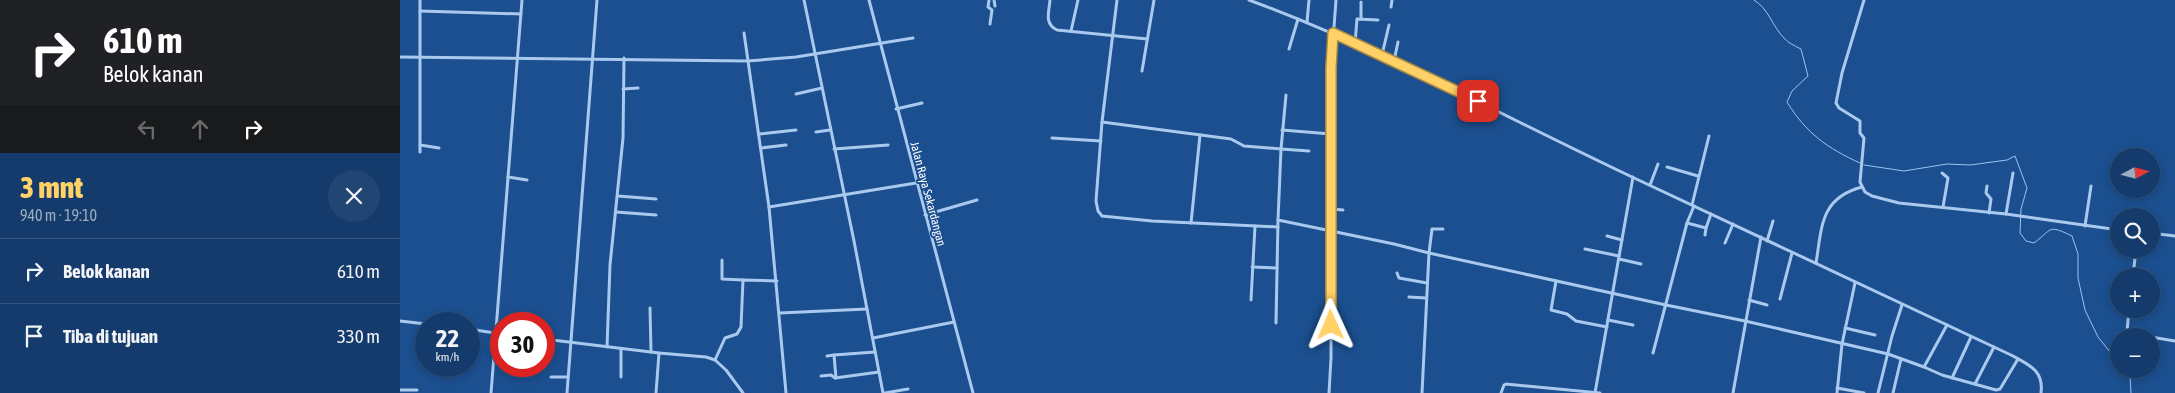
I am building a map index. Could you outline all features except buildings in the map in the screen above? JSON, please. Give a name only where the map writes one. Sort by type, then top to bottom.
[{"type":"street","points":[[420,0],[420,152]]},
{"type":"street","points":[[498,312],[522,0]]},
{"type":"street","points":[[567,393],[597,0]]},
{"type":"street","points":[[804,0],[884,393],[908,389]]},
{"type":"street","name":"Jalan Raya Sekardangan","points":[[868,0],[973,393]]},
{"type":"street","points":[[989,0],[988,7],[992,9],[990,24]]},
{"type":"street","points":[[994,0],[995,6]]},
{"type":"street","points":[[1050,0],[1048,19],[1050,26],[1057,30],[1113,34],[1148,39]]},
{"type":"street","points":[[1071,31],[1078,0]]},
{"type":"street","points":[[1117,0],[1102,122],[1096,201],[1097,209],[1101,215],[1111,218],[1278,227]]},
{"type":"street","points":[[1142,72],[1154,0]]},
{"type":"street","points":[[1249,0],[1307,22],[1382,55],[1693,206],[1994,347],[2034,368],[2042,385],[2041,393]]},
{"type":"street","points":[[1307,22],[1309,0]]},
{"type":"street","points":[[1329,393],[1331,358],[1331,134],[1333,33],[1336,0]]},
{"type":"street","points":[[1392,0],[1392,7]]},
{"type":"street","points":[[1864,0],[1842,73],[1836,104],[1837,107],[1860,120],[1860,133],[1864,138],[1860,178],[1865,192],[1890,201],[2014,215],[2110,229]]},
{"type":"street","points":[[1361,2],[1361,19]]},
{"type":"street","points":[[420,11],[521,14]]},
{"type":"street","points":[[1289,49],[1298,19]]},
{"type":"street","points":[[1355,44],[1357,20],[1378,20]]},
{"type":"street","points":[[1382,55],[1389,25]]},
{"type":"street","points":[[744,33],[769,207],[786,393]]},
{"type":"street","points":[[400,58],[517,60],[624,58],[748,61],[815,54],[913,38]]},
{"type":"street","points":[[1394,61],[1398,42]]},
{"type":"street","points":[[607,347],[613,234],[623,138],[624,58]]},
{"type":"street","points":[[624,89],[638,88]]},
{"type":"street","points":[[796,94],[822,88]]},
{"type":"street","points":[[1276,323],[1281,149],[1286,95]]},
{"type":"street","points":[[896,109],[922,103]]},
{"type":"street","points":[[1102,122],[1231,139],[1244,146],[1309,151]]},
{"type":"street","points":[[759,134],[796,130]]},
{"type":"street","points":[[816,132],[830,130]]},
{"type":"street","points":[[1282,130],[1331,134]]},
{"type":"street","points":[[1191,223],[1200,135]]},
{"type":"street","points":[[1653,353],[1693,206],[1698,176],[1709,136]]},
{"type":"street","points":[[1052,138],[1101,141]]},
{"type":"street","points":[[420,145],[439,148]]},
{"type":"street","points":[[761,148],[786,145]]},
{"type":"street","points":[[834,149],[888,145]]},
{"type":"street","points":[[1650,184],[1658,164]]},
{"type":"street","points":[[1667,167],[1698,176]]},
{"type":"street","points":[[1942,173],[1948,178],[1943,207]]},
{"type":"street","points":[[2006,214],[2014,173]]},
{"type":"street","points":[[508,177],[528,180]]},
{"type":"street","points":[[1595,393],[1633,177]]},
{"type":"street","points":[[769,207],[916,183]]},
{"type":"street","points":[[1816,263],[1823,223],[1830,207],[1844,192],[1862,186]]},
{"type":"street","points":[[1987,186],[1986,193],[1991,198],[1990,213]]},
{"type":"street","points":[[2085,226],[2091,186]]},
{"type":"street","points":[[618,196],[656,199]]},
{"type":"street","points":[[924,214],[977,200]]},
{"type":"street","points":[[1331,209],[1343,210]]},
{"type":"street","points":[[616,212],[656,215]]},
{"type":"street","points":[[1706,234],[1711,214]]},
{"type":"street","points":[[1278,220],[1666,306],[1745,321],[1888,354],[1952,378],[1992,390],[1999,389],[2018,359]]},
{"type":"street","points":[[1767,241],[1773,221]]},
{"type":"street","points":[[1687,223],[1706,228]]},
{"type":"street","points":[[1725,243],[1733,224]]},
{"type":"street","points":[[1251,300],[1255,226]]},
{"type":"street","points":[[1422,393],[1426,298],[1432,229],[1443,230]]},
{"type":"street","points":[[2160,234],[2175,236]]},
{"type":"street","points":[[1607,236],[1622,240]]},
{"type":"street","points":[[1734,393],[1745,321],[1761,238]]},
{"type":"street","points":[[1585,249],[1641,264]]},
{"type":"street","points":[[1780,299],[1792,253]]},
{"type":"street","points":[[722,260],[722,279],[777,281]]},
{"type":"street","points":[[1252,267],[1277,268]]},
{"type":"street","points":[[1396,273],[1399,278],[1427,283]]},
{"type":"street","points":[[715,360],[725,338],[735,335],[740,330],[742,322],[743,280]]},
{"type":"street","points":[[1556,281],[1551,310],[1567,314],[1576,321],[1607,327]]},
{"type":"street","points":[[1837,393],[1842,344],[1855,282]]},
{"type":"street","points":[[1409,297],[1426,298]]},
{"type":"street","points":[[1749,300],[1767,305]]},
{"type":"street","points":[[1878,393],[1902,304]]},
{"type":"street","points":[[650,308],[651,352]]},
{"type":"street","points":[[780,313],[867,309]]},
{"type":"street","points":[[1608,320],[1633,325]]},
{"type":"street","points":[[400,321],[415,323]]},
{"type":"street","points":[[873,338],[954,322]]},
{"type":"street","points":[[1924,367],[1947,325]]},
{"type":"street","points":[[1845,328],[1875,335]]},
{"type":"street","points":[[1952,378],[1971,336]]},
{"type":"street","points":[[2160,338],[2175,341]]},
{"type":"street","points":[[555,341],[706,357],[715,360],[726,370],[743,393]]},
{"type":"street","points":[[1975,384],[1994,347]]},
{"type":"street","points":[[620,349],[621,378]]},
{"type":"street","points":[[827,356],[875,352]]},
{"type":"street","points":[[656,393],[659,353]]},
{"type":"street","points":[[834,355],[836,378]]},
{"type":"street","points":[[1893,393],[1901,359]]},
{"type":"street","points":[[820,376],[831,375],[836,378],[879,372]]},
{"type":"street","points":[[491,393],[492,377]]},
{"type":"street","points":[[555,377],[568,377]]},
{"type":"street","points":[[1501,393],[1504,384],[1600,393]]},
{"type":"street","points":[[1837,388],[1864,393]]},
{"type":"street","points":[[400,390],[417,390]]},
{"type":"waterway","points":[[1754,0],[1763,8],[1786,40],[1801,49],[1808,76],[1792,91],[1787,102],[1794,113],[1810,131],[1827,145],[1860,163]]},
{"type":"waterway","points":[[1864,165],[1904,171],[1947,164],[1970,165],[2007,160],[2015,156],[2027,188],[2021,209],[2020,233],[2026,241],[2034,243],[2048,231],[2054,229],[2072,236],[2078,254],[2078,278],[2085,310],[2098,337],[2110,352]]},
{"type":"waterway","points":[[2130,378],[2131,393]]},
{"type":"route","points":[[1331,325],[1331,68],[1333,33],[1478,101]]}]
